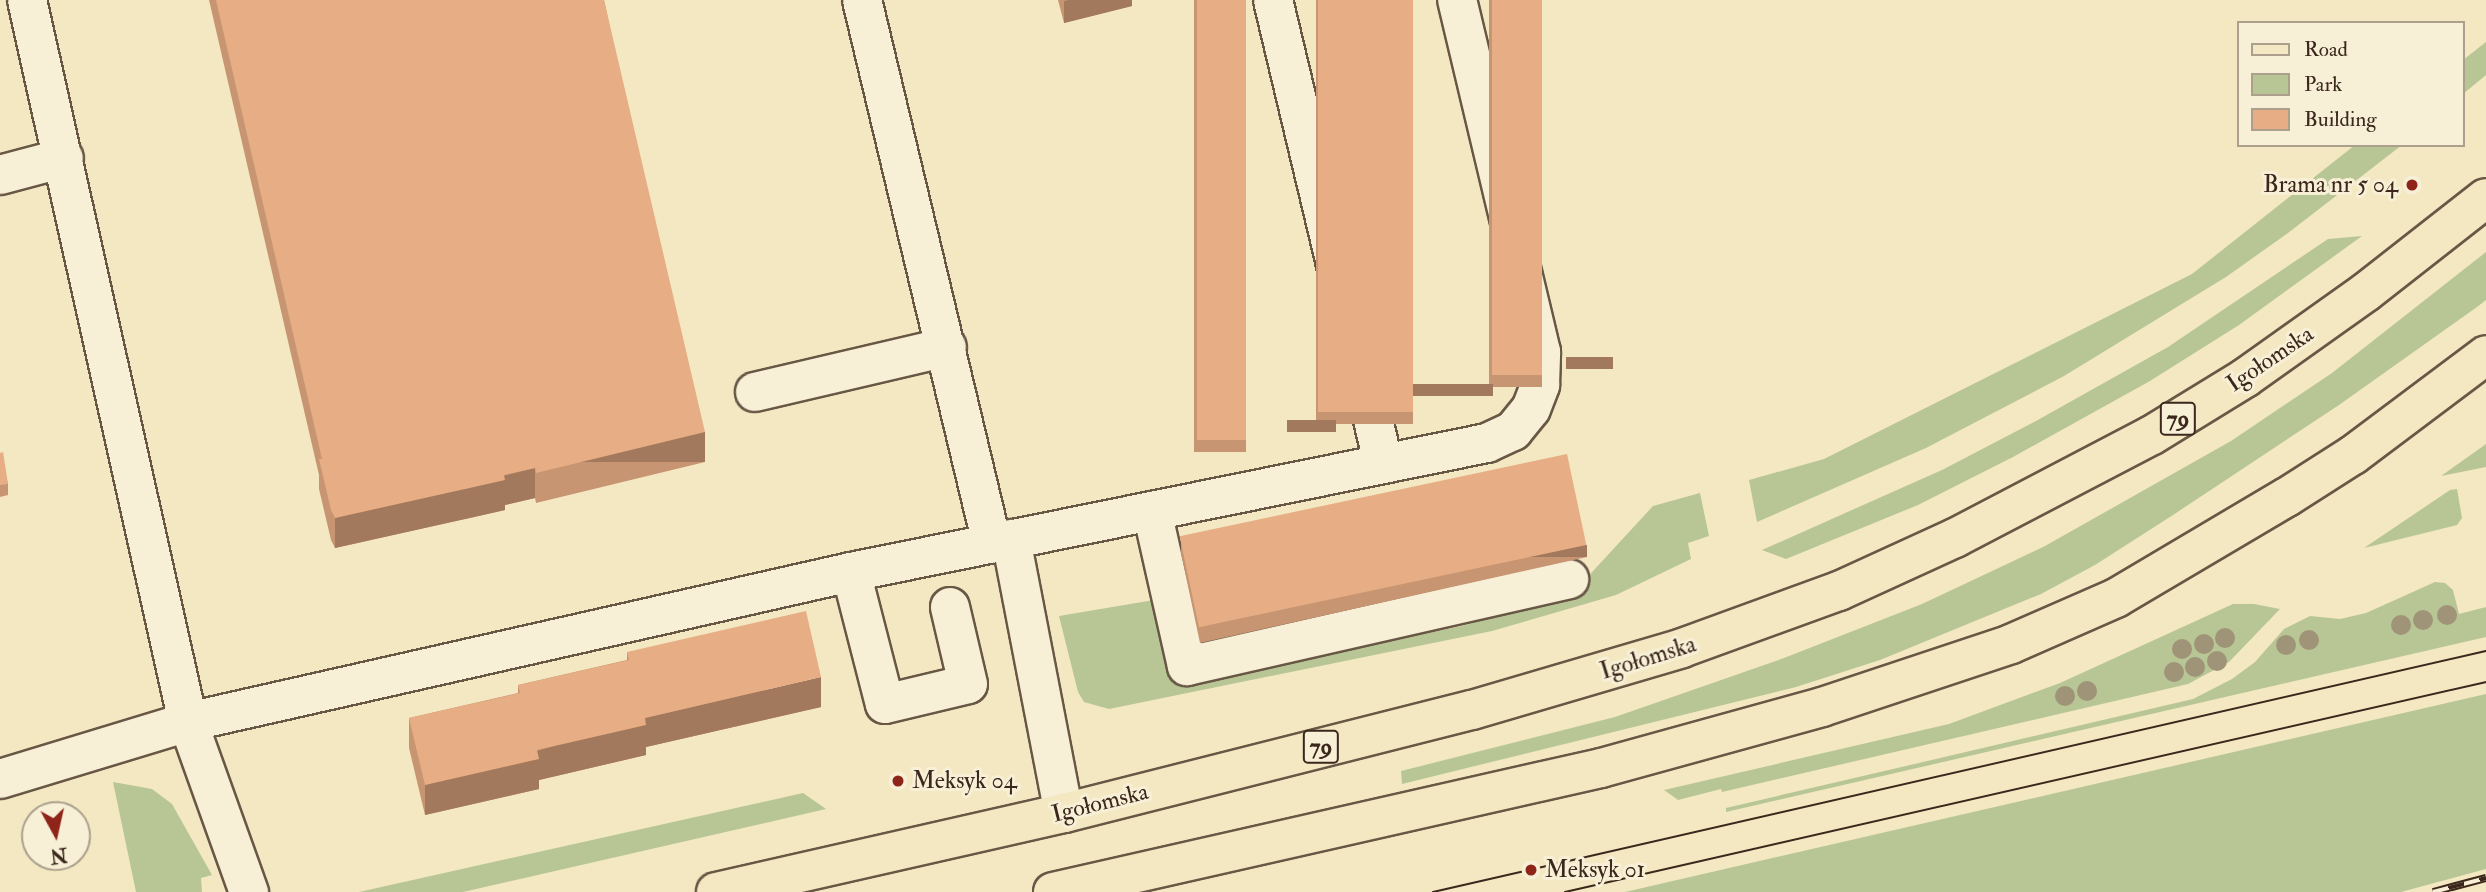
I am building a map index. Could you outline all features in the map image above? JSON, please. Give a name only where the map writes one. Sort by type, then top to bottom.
[{"type":"main road","name":"Igołomska","points":[[716,892],[1065,813],[1538,692],[1682,648],[1839,591],[2045,493],[2164,428],[2245,378],[2366,292],[2486,198]]},
{"type":"main road","points":[[1053,892],[1601,768],[1822,707],[2011,644],[2116,598],[2204,547],[2353,455],[2486,355]]},
{"type":"lane","points":[[27,0],[188,722],[249,892]]},
{"type":"lane","points":[[862,0],[947,348],[1001,542],[1065,813]]},
{"type":"lane","points":[[1273,0],[1383,463]]},
{"type":"lane","points":[[0,779],[188,722],[850,572],[1487,443],[1513,430],[1531,410],[1540,385],[1541,352],[1457,0]]},
{"type":"lane","points":[[0,175],[64,158]]},
{"type":"lane","points":[[755,392],[947,348]]},
{"type":"lane","points":[[2423,404],[2486,381]]},
{"type":"lane","points":[[1152,511],[1187,666],[1569,579]]},
{"type":"lane","points":[[850,572],[885,704],[968,684],[950,607]]},
{"type":"green space","points":[[2486,42],[2486,75],[2465,92],[2465,58]]},
{"type":"green space","points":[[2352,147],[2399,147],[2226,277],[2064,376],[1926,448],[1757,522],[1749,480],[1824,459],[2192,274]]},
{"type":"green space","points":[[2362,236],[2239,325],[2150,381],[2013,457],[1918,505],[1786,559],[1762,550],[1942,470],[2036,421],[2168,347],[2328,239]]},
{"type":"green space","points":[[2486,252],[2486,300],[2477,307],[2339,405],[2173,515],[2095,565],[2041,594],[1880,660],[1796,687],[1402,784],[1401,771],[1615,717],[1784,658],[1922,604],[2045,546],[2231,441],[2332,373]]},
{"type":"green space","points":[[2486,444],[2486,467],[2441,476]]},
{"type":"green space","points":[[2457,489],[2462,518],[2457,525],[2364,548],[2450,490]]},
{"type":"green space","points":[[1700,493],[1709,536],[1688,543],[1691,559],[1616,595],[1492,631],[1109,709],[1084,702],[1078,692],[1059,616],[1160,599],[1175,671],[1316,656],[1462,626],[1570,596],[1653,506]]},
{"type":"green space","points":[[2435,582],[2445,583],[2453,590],[2459,614],[2486,607],[2486,637],[1726,812],[1726,808],[2193,699],[2232,679],[2255,662],[2284,629],[2310,616],[2340,619],[2366,613]]},
{"type":"green space","points":[[2233,604],[2254,604],[2280,609],[2229,662],[2188,684],[1722,792],[1721,789],[1678,800],[1664,790],[1949,724],[2060,683]]},
{"type":"green space","points":[[2486,694],[2486,869],[2401,892],[1625,892]]},
{"type":"green space","points":[[113,782],[152,789],[172,804],[212,875],[201,878],[202,892],[136,892]]},
{"type":"green space","points":[[803,793],[826,809],[463,892],[359,892]]},
{"type":"building","points":[[216,0],[604,0],[705,432],[536,473],[535,468],[504,475],[505,480],[335,518],[319,459],[322,459]]},
{"type":"building","points":[[1197,0],[1246,0],[1246,440],[1197,440]]},
{"type":"building","points":[[1318,0],[1413,0],[1413,412],[1318,412]]},
{"type":"building","points":[[1492,0],[1542,0],[1542,375],[1492,375]]},
{"type":"building","points":[[3,452],[8,484],[0,485],[0,453]]},
{"type":"building","points":[[1567,454],[1586,545],[1199,627],[1180,536]]},
{"type":"building","points":[[806,611],[821,677],[645,718],[646,725],[537,750],[539,759],[425,785],[409,718],[520,693],[518,685],[629,660],[627,652]]},
{"type":"tram line","points":[[1433,892],[2486,651]]},
{"type":"tram line","points":[[1565,892],[2486,682]]},
{"type":"railway","points":[[2433,892],[2486,878]]},
{"type":"place","name":"Brama nr 5 04","points":[[2412,185]]},
{"type":"place","name":"Meksyk 04","points":[[898,781]]},
{"type":"place","name":"Meksyk 01","points":[[1531,870]]}]
